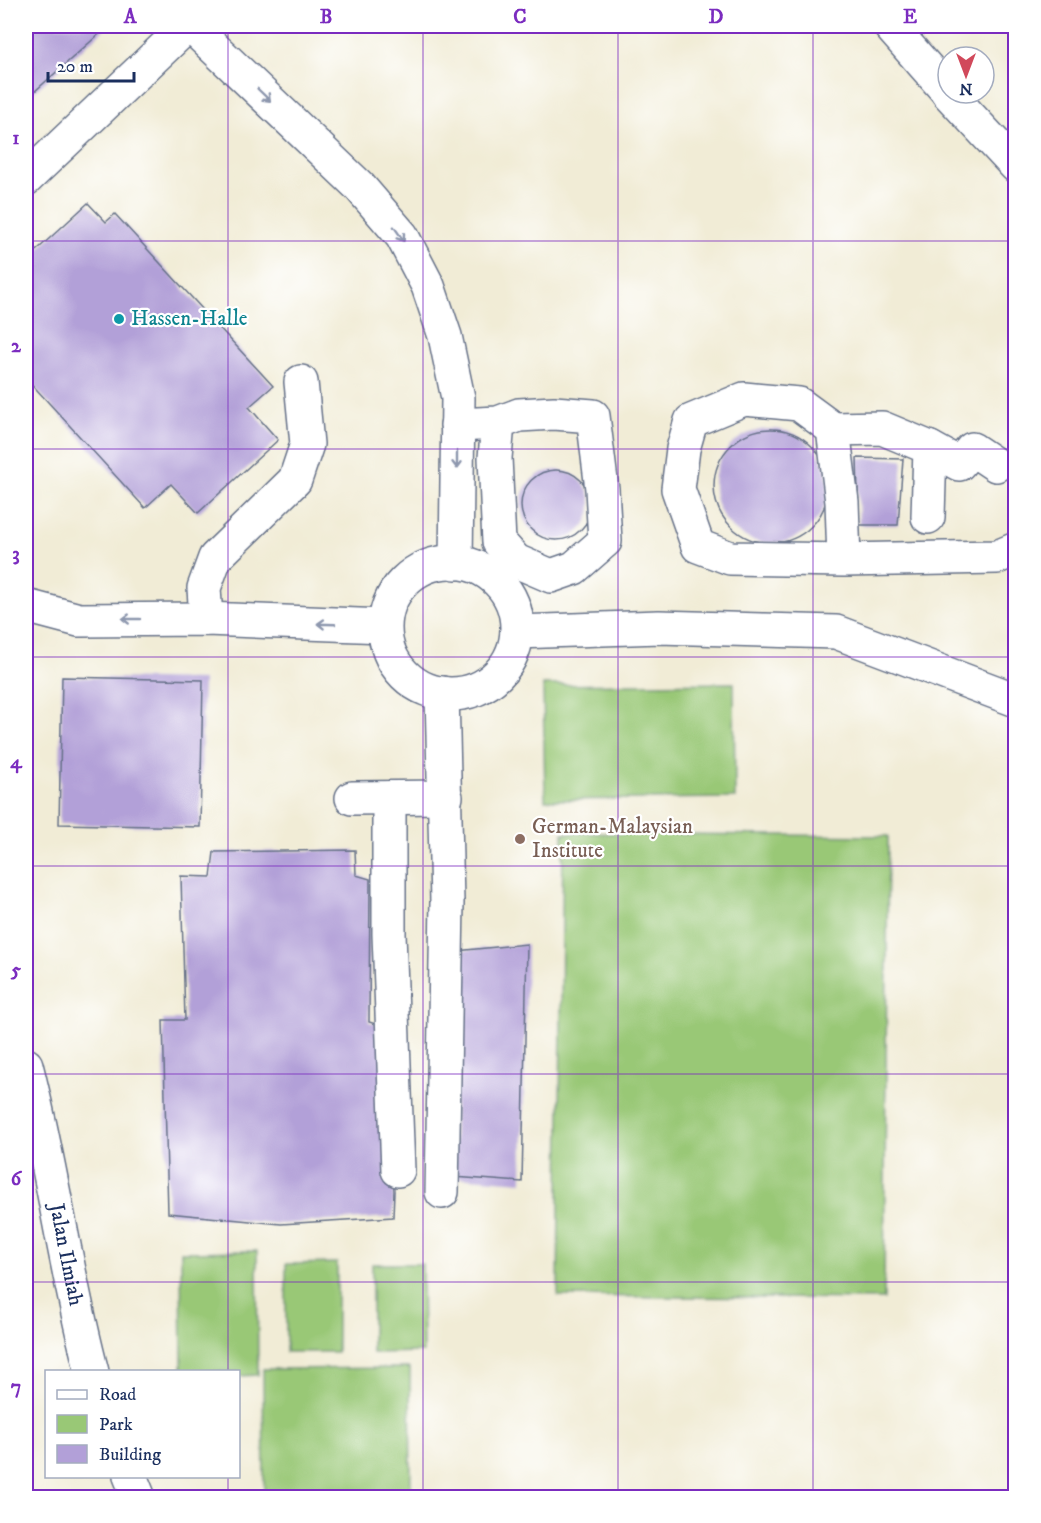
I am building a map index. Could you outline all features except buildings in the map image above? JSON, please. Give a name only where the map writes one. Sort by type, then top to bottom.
[{"type":"street","points":[[26,179],[189,26],[359,186],[402,236],[428,286],[445,336],[458,398],[456,562]]},
{"type":"street","points":[[890,26],[936,79]]},
{"type":"street","points":[[912,26],[936,73]]},
{"type":"street","points":[[960,105],[1016,166]]},
{"type":"street","points":[[206,619],[204,588],[214,558],[295,480],[307,444],[301,382]]},
{"type":"street","points":[[996,465],[972,449],[959,464],[930,448],[882,428],[833,429],[799,404],[744,399],[691,421],[683,448],[678,489],[698,546],[730,558],[844,560],[997,557],[1016,549]]},
{"type":"street","points":[[457,425],[498,423],[519,415],[555,413],[593,416],[602,489],[605,541],[574,568],[551,576],[516,561],[499,542],[495,458],[498,423]]},
{"type":"street","points":[[833,429],[842,502],[844,560]]},
{"type":"street","points":[[928,517],[930,448]]},
{"type":"street","points":[[456,562],[476,567],[494,578],[507,593],[515,612],[517,632],[513,653],[501,671],[484,685],[464,693],[442,693],[419,686],[400,671],[388,650],[384,626],[388,605],[399,587],[415,572],[435,564],[456,562]]},
{"type":"street","points":[[26,606],[79,620],[206,619],[384,626]]},
{"type":"street","points":[[517,632],[659,627],[836,632],[1016,700]]},
{"type":"street","points":[[442,693],[447,902],[442,1192]]},
{"type":"street","points":[[352,798],[446,797]]},
{"type":"street","points":[[389,798],[389,934],[398,1170]]},
{"type":"street","name":"Jalan Ilmiah","points":[[26,1065],[30,1104],[53,1189],[78,1319],[92,1370]]},
{"type":"street","points":[[26,1164],[53,1189]]},
{"type":"street","points":[[131,1478],[139,1497]]},
{"type":"green space","points":[[734,683],[735,798],[545,800],[543,685]]},
{"type":"green space","points":[[563,833],[888,836],[884,1299],[558,1296]]},
{"type":"green space","points":[[257,1251],[258,1375],[240,1376],[240,1370],[182,1370],[181,1252]]},
{"type":"green space","points":[[337,1263],[337,1352],[286,1352],[286,1264]]},
{"type":"green space","points":[[372,1264],[422,1264],[423,1352],[372,1353]]},
{"type":"green space","points":[[410,1368],[411,1497],[264,1497],[263,1369]]},
{"type":"place","name":"Hassen-Halle","points":[[119,319]]},
{"type":"place","name":"German-Malaysian Institute","points":[[520,839]]}]
